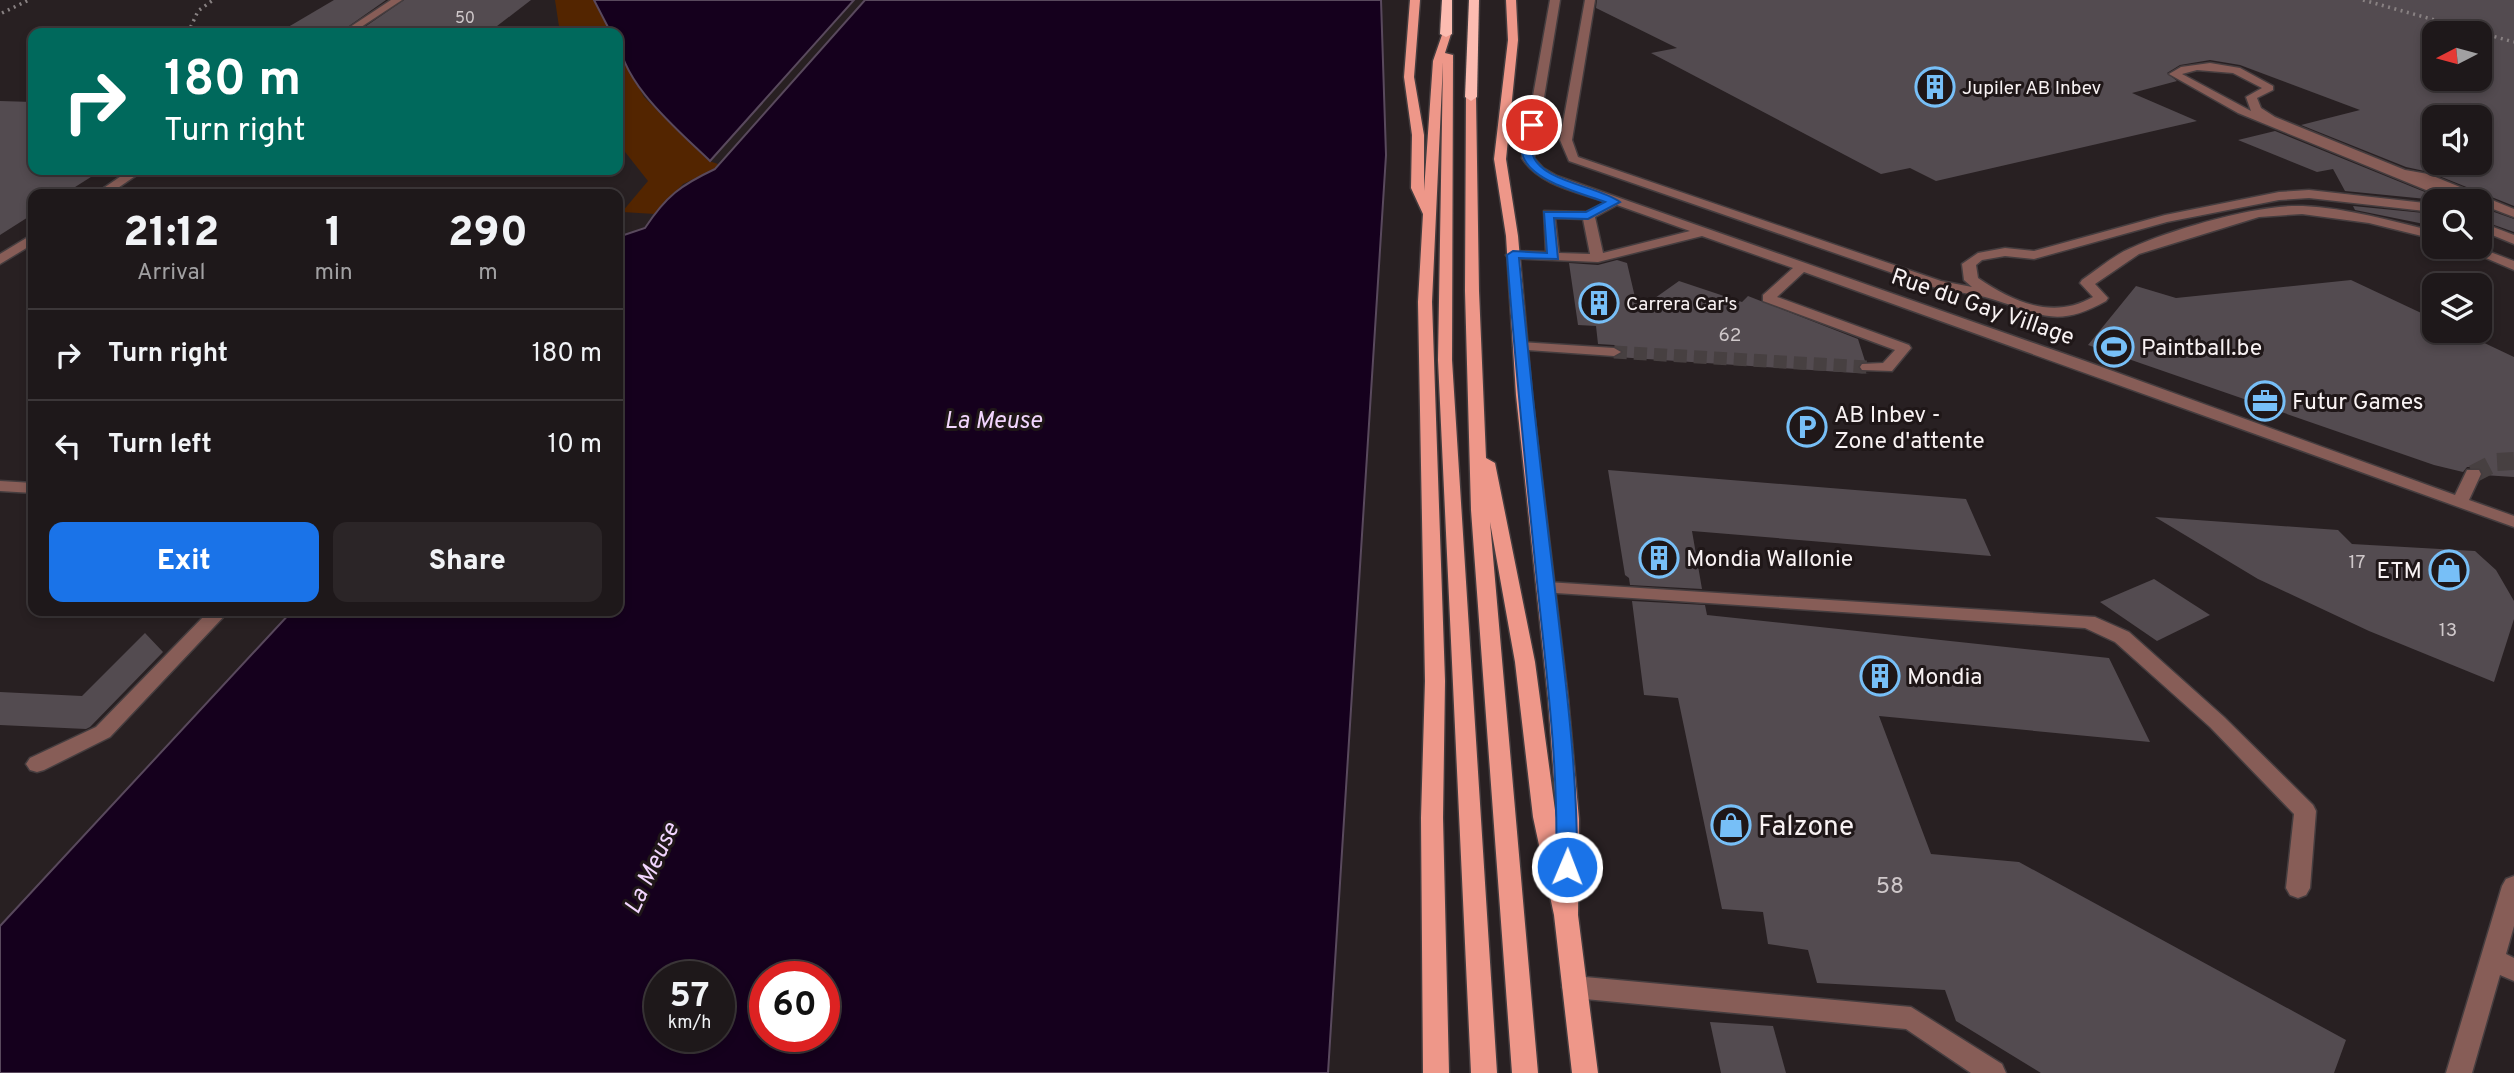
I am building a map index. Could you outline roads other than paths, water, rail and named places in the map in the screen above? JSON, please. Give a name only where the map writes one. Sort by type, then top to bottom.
[{"type":"highway","points":[[1446,34],[1447,0]]},
{"type":"highway","points":[[1471,97],[1474,0]]},
{"type":"main road","points":[[1415,0],[1409,77],[1418,135],[1417,188],[1429,218]]},
{"type":"main road","points":[[1511,0],[1513,40],[1500,159],[1510,213],[1520,346],[1547,588],[1568,819],[1566,915]]},
{"type":"main road","points":[[1436,1073],[1432,844],[1436,681],[1426,380],[1429,218],[1436,82],[1438,61],[1446,34]]},
{"type":"main road","points":[[1446,34],[1448,117],[1445,360],[1484,1073]]},
{"type":"main road","points":[[1471,97],[1472,291],[1480,510],[1525,1073]]},
{"type":"main road","points":[[1479,433],[1496,504],[1523,650],[1544,817],[1566,915],[1584,1073]]},
{"type":"street","points":[[354,28],[397,0]]},
{"type":"street","name":"Rue du Gay Village","points":[[1555,0],[1543,75],[1526,151],[1528,158],[1542,173],[1614,202],[1802,266],[2514,522]]},
{"type":"street","points":[[1590,0],[1566,140],[1573,159],[1938,284],[1993,296],[2021,307],[2043,311],[2076,311],[2101,298],[2087,283],[2134,251],[2258,213],[2302,210],[2369,219],[2422,232]]},
{"type":"street","points":[[2434,189],[2242,111],[2174,74],[2186,67],[2209,66],[2259,79],[2269,88],[2251,97],[2256,110],[2271,119],[2402,173],[2424,177],[2454,189]]},
{"type":"street","points":[[109,189],[130,175]]},
{"type":"street","points":[[1993,296],[1971,280],[1969,264],[1978,257],[2005,252],[2034,255],[2165,219],[2279,196],[2309,194],[2422,207]]},
{"type":"street","points":[[1553,256],[1548,214],[1588,216],[1614,202]]},
{"type":"street","points":[[2492,204],[2514,213]]},
{"type":"street","points":[[2492,213],[2514,221]]},
{"type":"street","points":[[1588,216],[1598,258]]},
{"type":"street","points":[[2492,231],[2514,240]]},
{"type":"street","points":[[1513,255],[1598,258],[1703,232]]},
{"type":"street","points":[[0,260],[28,241]]},
{"type":"street","points":[[2492,257],[2514,266]]},
{"type":"street","points":[[1802,266],[1769,298],[1904,348],[1887,368],[1867,367]]},
{"type":"street","points":[[1520,346],[1614,352]]},
{"type":"street","points":[[2460,501],[2473,474]]},
{"type":"street","points":[[0,486],[28,488]]},
{"type":"street","points":[[1547,588],[2088,622],[2122,637],[2217,722],[2305,811],[2298,888]]},
{"type":"street","points":[[37,764],[103,732],[215,616]]},
{"type":"street","points":[[2459,1073],[2504,964],[2514,886]]},
{"type":"street","points":[[1574,987],[1911,1018],[1993,1073]]},
{"type":"water","points":[[594,0],[854,0],[710,161],[667,120],[639,86],[623,56],[623,28],[608,28]]},
{"type":"water","name":"La Meuse","points":[[865,0],[1381,0],[1386,155],[1328,1073],[0,1073],[0,926],[287,616],[623,616],[623,235],[645,228],[675,192],[715,169]]},
{"type":"tunnel","points":[[1614,352],[1867,367]]},
{"type":"tunnel","points":[[2473,474],[2496,462],[2514,461]]},
{"type":"railway","points":[[2,13],[29,0]]},
{"type":"railway","points":[[190,28],[198,11],[213,0]]},
{"type":"railway","points":[[2363,0],[2514,42]]},
{"type":"place","name":"Jupiler AB Inbev","points":[[1935,87]]},
{"type":"place","name":"Carrera Car's","points":[[1599,303]]},
{"type":"place","name":"Paintball.be","points":[[2114,347]]},
{"type":"place","name":"Futur Games","points":[[2265,401]]},
{"type":"place","name":"AB Inbev - Zone d'attente","points":[[1807,427]]},
{"type":"place","name":"Mondia Wallonie","points":[[1659,558]]},
{"type":"place","name":"ETM","points":[[2449,570]]},
{"type":"place","name":"Mondia","points":[[1880,676]]},
{"type":"place","name":"Falzone","points":[[1731,825]]}]
